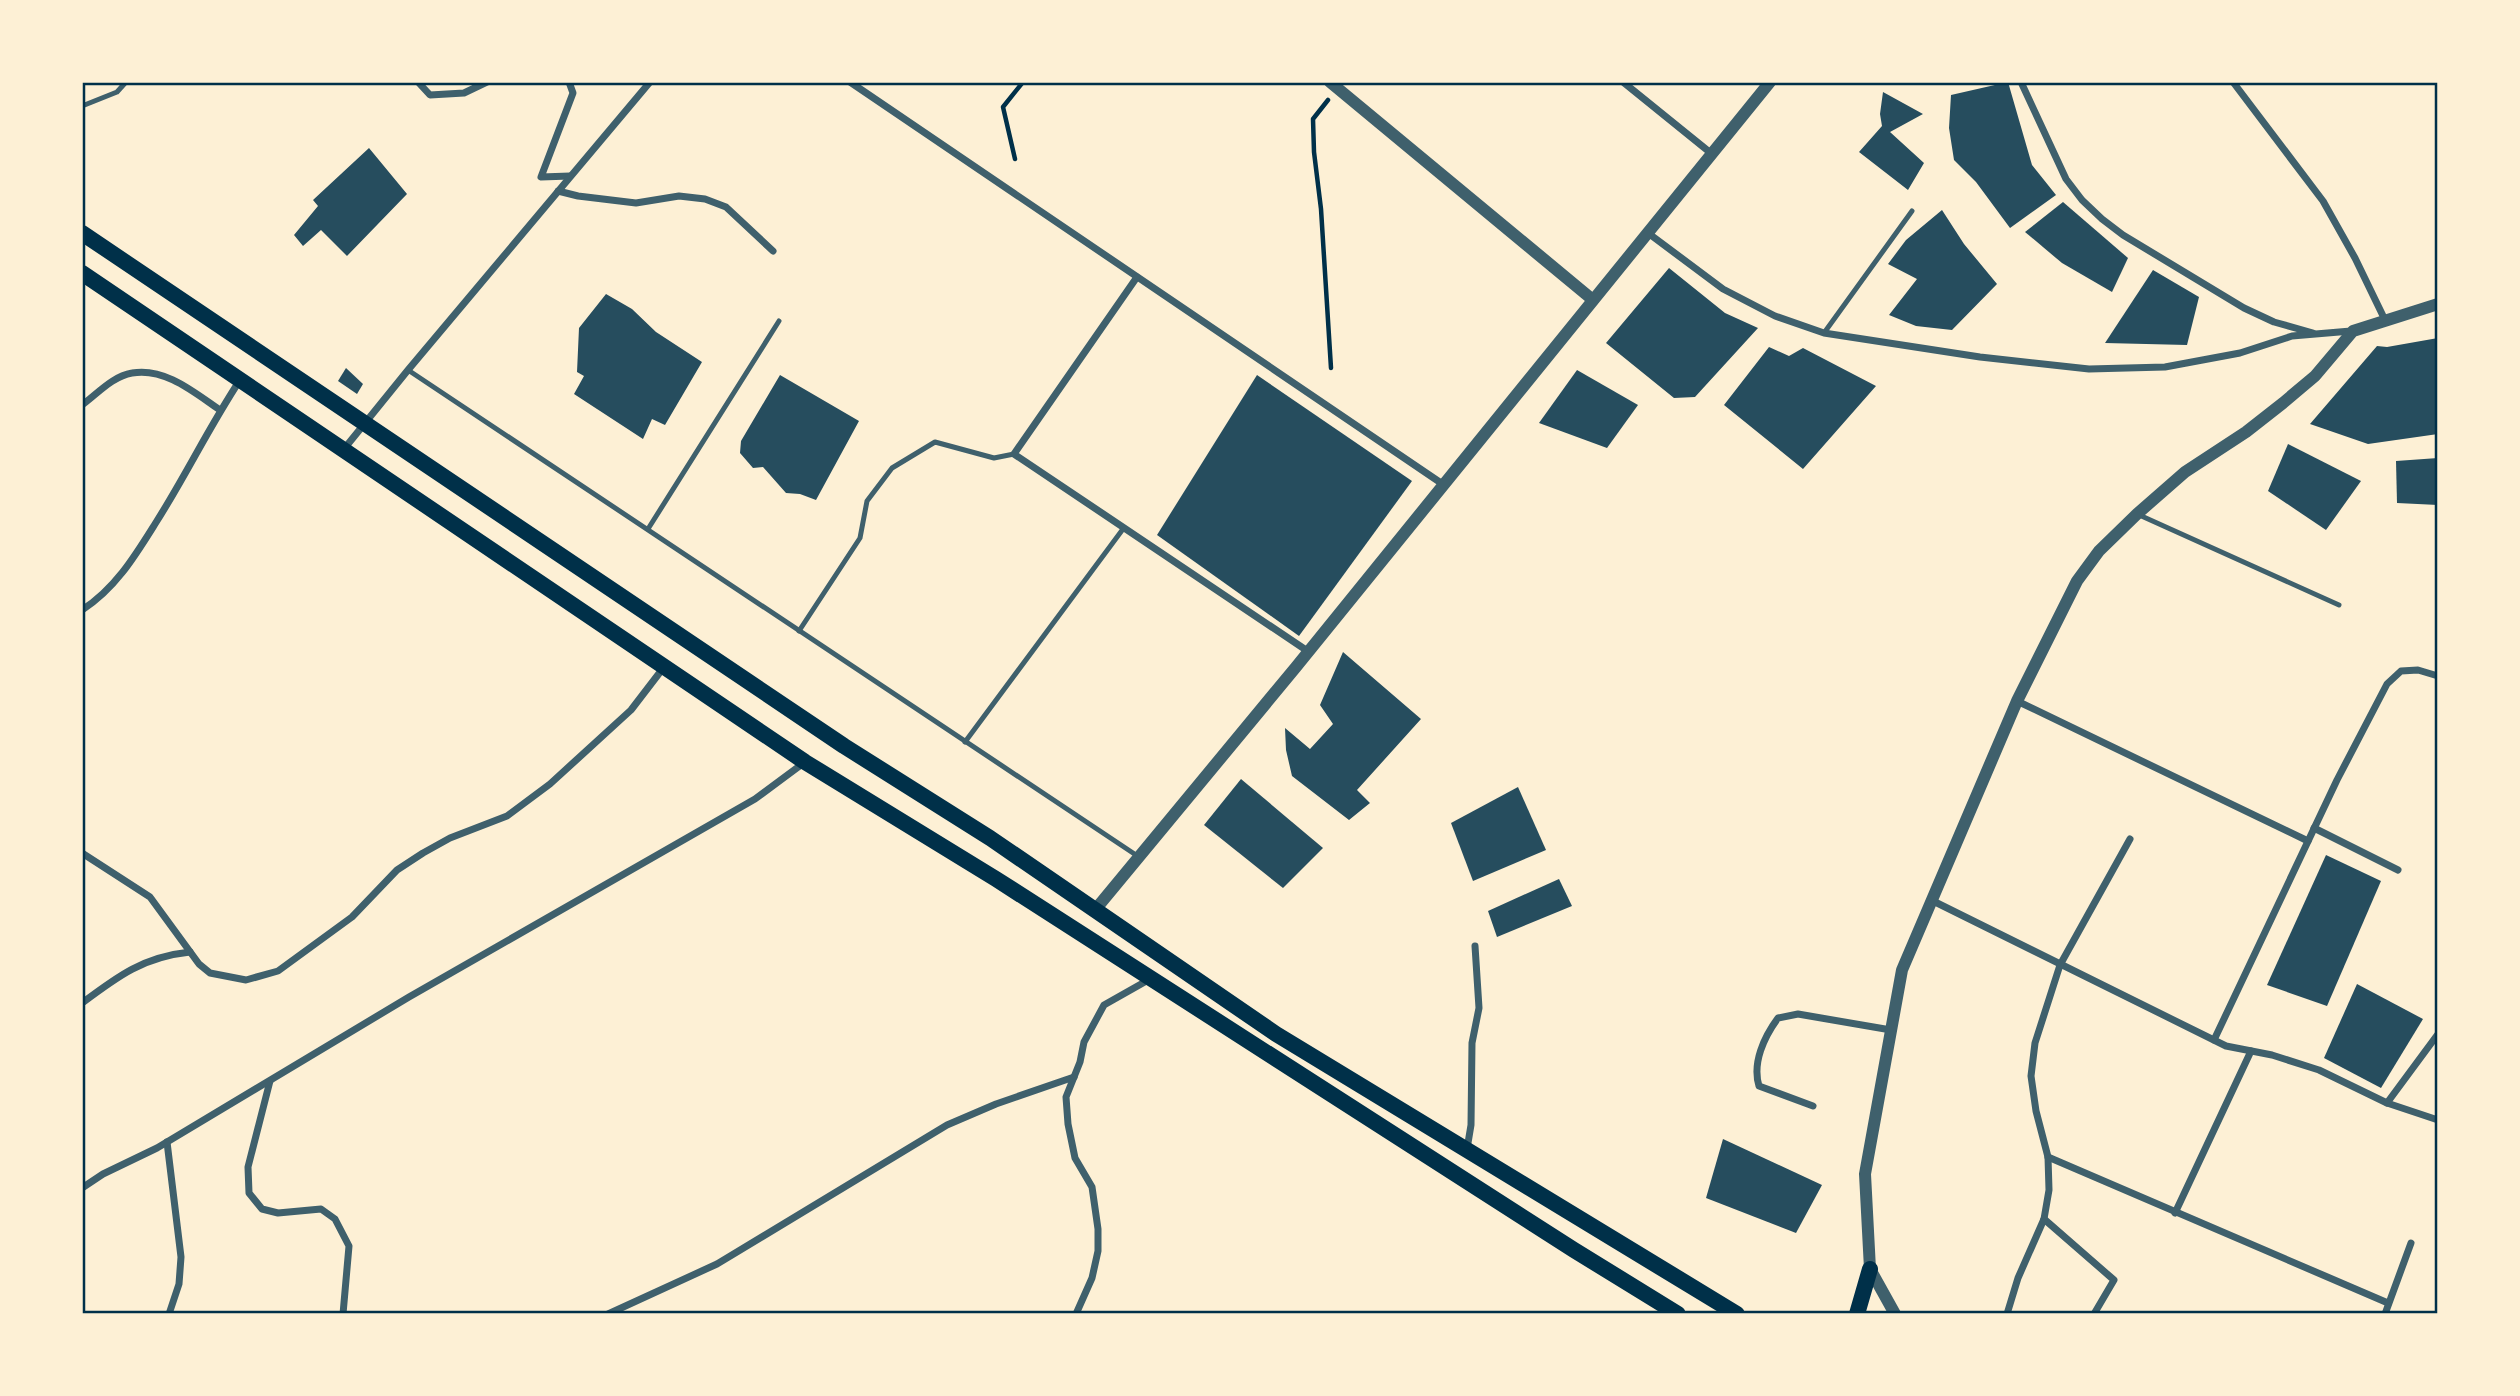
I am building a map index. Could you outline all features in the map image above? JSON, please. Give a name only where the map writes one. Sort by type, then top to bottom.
[{"type":"main road","points":[[82,233],[844,746],[989,838],[1276,1034],[1737,1314]]},
{"type":"main road","points":[[82,273],[805,762],[996,879],[1562,1243],[1678,1314]]},
{"type":"main road","points":[[1857,1314],[1870,1269]]},
{"type":"street","points":[[418,82],[429,95],[464,93],[487,82]]},
{"type":"street","points":[[569,82],[573,93],[541,177],[570,176]]},
{"type":"street","points":[[344,450],[650,82]]},
{"type":"street","points":[[849,82],[1444,485]]},
{"type":"street","points":[[1623,82],[1713,155]]},
{"type":"street","points":[[1095,910],[1309,652],[1770,82]]},
{"type":"street","points":[[2021,82],[2066,179],[2082,200],[2102,219],[2123,235],[2244,309],[2274,322],[2317,334]]},
{"type":"street","points":[[2233,82],[2323,201],[2385,320]]},
{"type":"street","points":[[1333,85],[1593,300]]},
{"type":"street","points":[[558,191],[636,203],[679,196],[705,199],[726,207],[773,251]]},
{"type":"street","points":[[1648,233],[1697,271],[1742,300],[1775,316],[1824,333],[1980,358],[2089,369],[2165,367],[2207,360],[2240,353],[2292,336],[2353,331],[2438,304]]},
{"type":"street","points":[[1138,277],[1014,454],[1309,652]]},
{"type":"street","points":[[1895,1314],[1870,1269],[1866,1174],[1902,970],[2017,701],[2077,581],[2099,551],[2185,472],[2246,432],[2315,376],[2353,331]]},
{"type":"street","points":[[82,405],[114,381],[132,373],[148,373],[174,379],[220,410]]},
{"type":"street","points":[[82,610],[93,603],[129,566],[240,380]]},
{"type":"street","points":[[82,853],[150,897],[190,952],[210,973],[246,980],[278,971],[352,917],[397,870],[450,838],[507,816],[550,784],[631,710],[664,666]]},
{"type":"street","points":[[2214,1040],[2314,828],[2387,684],[2402,671],[2418,670],[2438,676]]},
{"type":"street","points":[[2017,701],[2308,841]]},
{"type":"street","points":[[82,1188],[103,1174],[167,1142],[598,887],[755,799],[805,762]]},
{"type":"street","points":[[2314,828],[2398,870]]},
{"type":"street","points":[[2007,1314],[2018,1278],[2045,1219],[2049,1190],[2048,1157],[2036,1111],[2031,1076],[2035,1043],[2060,965],[2130,839]]},
{"type":"street","points":[[1931,900],[2226,1046],[2319,1070],[2387,1103],[2438,1120]]},
{"type":"street","points":[[1467,1149],[1471,1125],[1472,1043],[1479,1008],[1475,946]]},
{"type":"street","points":[[82,1003],[113,979],[135,967],[166,955],[190,952]]},
{"type":"street","points":[[1076,1314],[1092,1278],[1098,1251],[1098,1229],[1092,1188],[1075,1158],[1066,1097],[1080,1062],[1084,1042],[1104,1005],[1150,979]]},
{"type":"street","points":[[1813,1106],[1759,1086],[1755,1072],[1767,1033],[1778,1018],[1798,1014],[1891,1030]]},
{"type":"street","points":[[2387,1103],[2438,1034]]},
{"type":"street","points":[[2175,1213],[2251,1051]]},
{"type":"street","points":[[608,1314],[717,1264],[947,1125],[996,1104],[1074,1077]]},
{"type":"street","points":[[270,1080],[248,1167],[249,1194],[262,1209],[278,1213],[321,1209],[335,1219],[349,1247],[343,1314]]},
{"type":"street","points":[[167,1142],[181,1257],[179,1284],[169,1314]]},
{"type":"street","points":[[2048,1157],[2388,1303]]},
{"type":"street","points":[[2045,1219],[2114,1280],[2094,1314]]},
{"type":"street","points":[[2385,1314],[2411,1243]]},
{"type":"lane","points":[[82,106],[117,92],[126,82]]},
{"type":"lane","points":[[1824,333],[1912,211]]},
{"type":"lane","points":[[648,529],[779,321]]},
{"type":"lane","points":[[408,370],[1139,858]]},
{"type":"lane","points":[[799,631],[860,538],[867,501],[892,468],[934,442],[994,458],[1014,454]]},
{"type":"lane","points":[[2137,514],[2339,604]]},
{"type":"lane","points":[[965,742],[1123,529]]},
{"type":"path","points":[[1015,159],[1003,107],[1023,82]]},
{"type":"path","points":[[1331,368],[1313,119],[1333,85]]},
{"type":"building","points":[[2008,82],[2032,165],[2056,195],[2010,228],[1976,182],[1954,160],[1949,128],[1951,95]]},
{"type":"building","points":[[1883,92],[1923,114],[1890,132],[1924,163],[1908,190],[1859,152],[1882,126],[1880,114]]},
{"type":"building","points":[[369,148],[407,194],[347,256],[321,230],[303,246],[294,235],[318,206],[313,200]]},
{"type":"building","points":[[2063,202],[2128,258],[2112,292],[2062,263],[2025,232]]},
{"type":"building","points":[[1942,210],[1964,244],[1997,284],[1952,330],[1916,326],[1889,315],[1917,279],[1888,264],[1906,240]]},
{"type":"building","points":[[1669,268],[1725,313],[1758,328],[1695,397],[1674,398],[1606,343]]},
{"type":"building","points":[[2153,270],[2199,297],[2187,345],[2105,343]]},
{"type":"building","points":[[606,294],[632,309],[656,332],[702,362],[665,425],[652,419],[643,439],[574,394],[584,376],[577,372],[579,328]]},
{"type":"building","points":[[2438,338],[2438,434],[2368,444],[2310,424],[2377,346],[2387,347]]},
{"type":"building","points":[[1769,347],[1789,356],[1803,348],[1876,386],[1803,469],[1724,405]]},
{"type":"building","points":[[346,368],[363,384],[357,394],[338,381]]},
{"type":"building","points":[[1577,370],[1638,405],[1607,448],[1539,423]]},
{"type":"building","points":[[780,375],[859,421],[816,500],[800,494],[786,493],[763,467],[753,468],[740,453],[741,441]]},
{"type":"building","points":[[1257,375],[1412,481],[1299,636],[1157,535]]},
{"type":"building","points":[[2288,444],[2361,481],[2326,530],[2268,491]]},
{"type":"building","points":[[2438,458],[2438,505],[2397,503],[2396,461]]},
{"type":"building","points":[[1343,652],[1421,719],[1357,790],[1370,803],[1349,820],[1292,776],[1286,750],[1285,728],[1310,749],[1333,724],[1320,705]]},
{"type":"building","points":[[1241,779],[1323,848],[1283,888],[1204,825]]},
{"type":"building","points":[[1518,787],[1546,850],[1473,881],[1451,823]]},
{"type":"building","points":[[2326,855],[2381,881],[2327,1006],[2267,985]]},
{"type":"building","points":[[1559,879],[1572,906],[1497,937],[1488,911]]},
{"type":"building","points":[[2357,984],[2423,1019],[2381,1088],[2324,1058]]},
{"type":"building","points":[[1723,1139],[1822,1185],[1796,1233],[1706,1198]]}]
